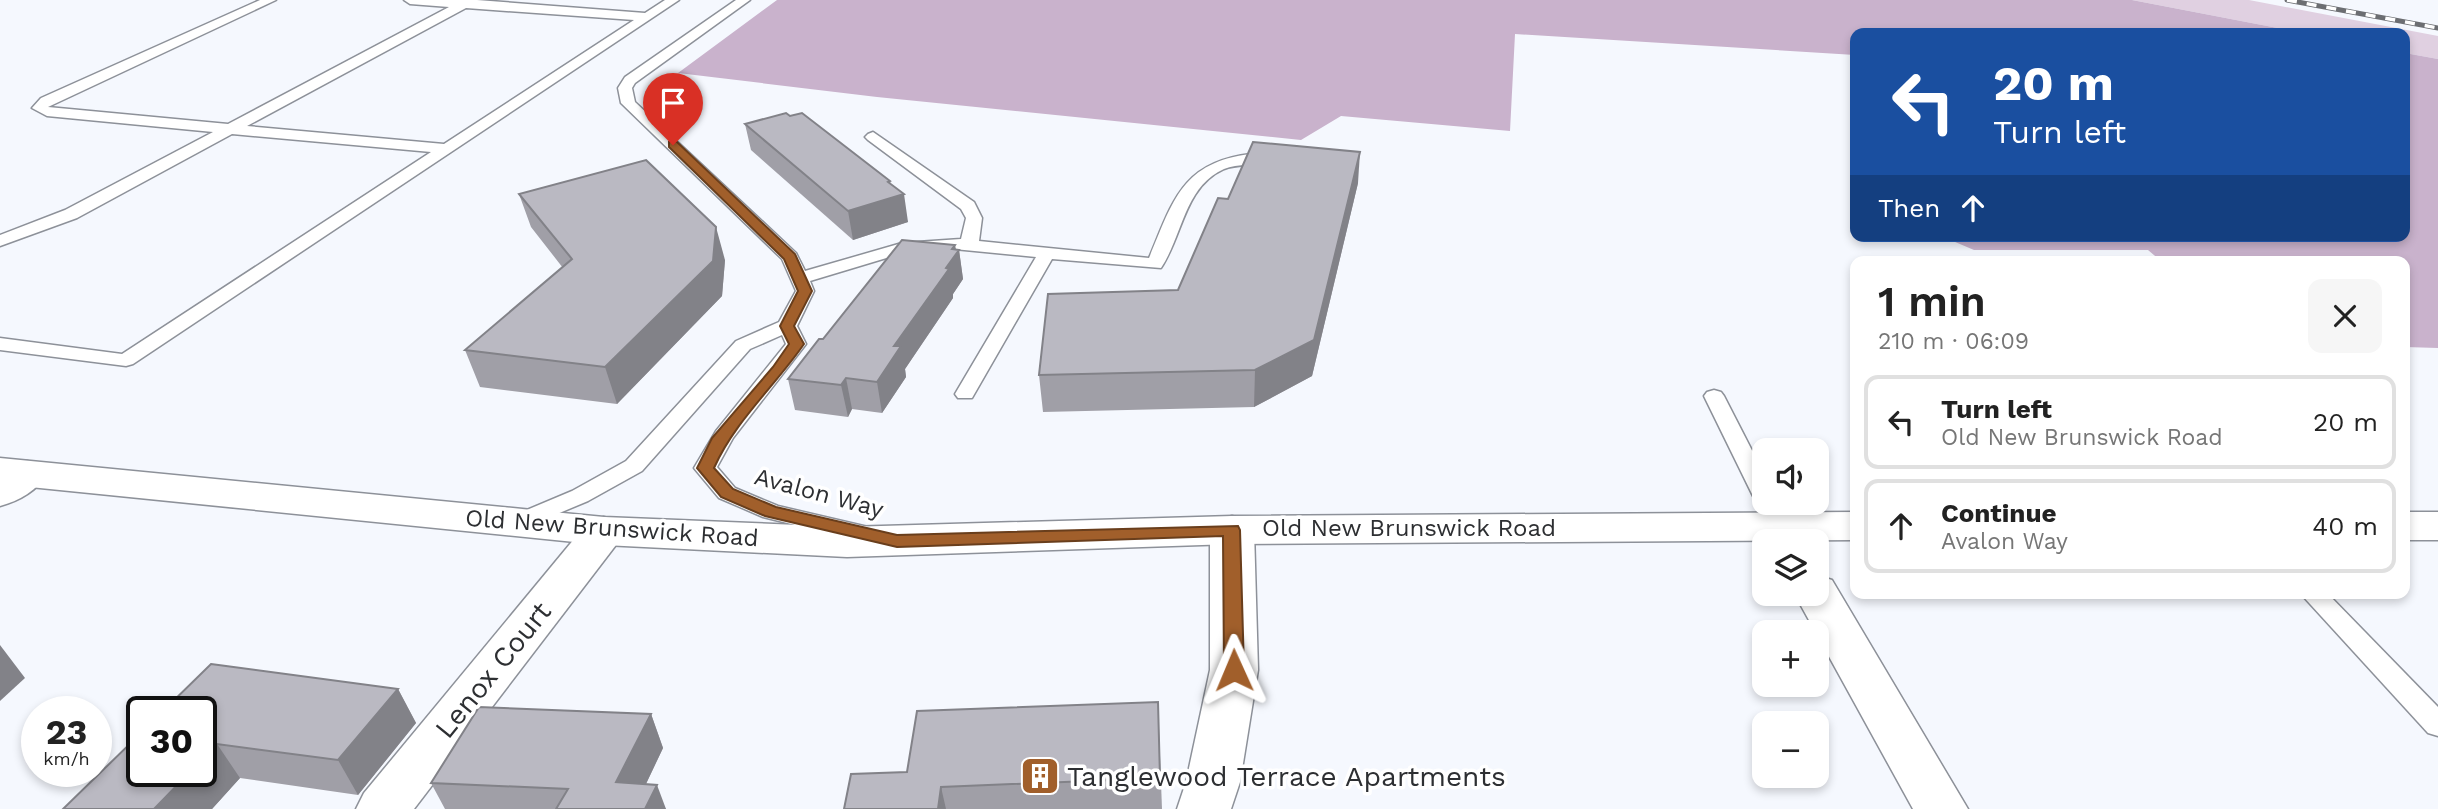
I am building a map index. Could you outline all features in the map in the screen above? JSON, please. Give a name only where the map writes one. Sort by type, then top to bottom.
[{"type":"main road","name":"Old New Brunswick Road","points":[[9,480],[604,531],[847,542],[1774,516],[1850,525]]},
{"type":"main road","points":[[2410,526],[2438,526]]},
{"type":"main road","points":[[1204,809],[1213,782],[1234,670],[1231,530]]},
{"type":"main road","name":"Lenox Court","points":[[383,809],[604,531]]},
{"type":"main road","points":[[1825,606],[1941,809]]},
{"type":"lane","points":[[270,0],[46,101],[39,108],[47,112],[446,149]]},
{"type":"lane","points":[[410,0],[468,2],[647,17]]},
{"type":"lane","points":[[0,344],[126,360],[673,0]]},
{"type":"lane","points":[[744,0],[631,79],[625,88],[628,103],[790,257],[799,278],[902,248],[954,244],[1155,264],[1188,193],[1205,174],[1234,161],[1286,156]]},
{"type":"lane","points":[[0,241],[71,214],[468,2]]},
{"type":"lane","points":[[873,137],[968,206],[974,218],[969,246]]},
{"type":"lane","points":[[965,394],[1047,253]]},
{"type":"lane","name":"Avalon Way","points":[[799,278],[805,291],[787,326],[796,344],[759,395],[718,441],[705,468],[727,493],[771,512],[897,541]]},
{"type":"lane","points":[[516,523],[580,496],[634,466],[743,345],[787,326]]},
{"type":"lane","points":[[1714,396],[1774,516]]},
{"type":"lane","points":[[2318,599],[2438,725]]},
{"type":"shaded area","points":[[777,0],[2132,0],[2278,28],[1850,28],[1850,55],[1515,34],[1510,131],[1341,116],[1301,140],[877,97],[678,73]]},
{"type":"shaded area","points":[[2132,0],[2249,0],[2396,28],[2278,28]]},
{"type":"shaded area","points":[[2410,31],[2438,36],[2438,59],[2410,54]]},
{"type":"shaded area","points":[[2410,54],[2438,59],[2438,348],[2410,347],[2410,256],[2155,256],[2148,250],[1974,250],[1955,242],[2410,242]]},
{"type":"building","points":[[786,113],[790,116],[802,113],[904,194],[848,211],[745,124]]},
{"type":"building","points":[[1253,142],[1360,152],[1314,340],[1255,370],[1039,375],[1048,294],[1178,290],[1218,198],[1228,199]]},
{"type":"building","points":[[646,160],[716,227],[713,261],[605,367],[465,350],[572,259],[519,194]]},
{"type":"building","points":[[902,240],[955,245],[952,249],[959,250],[946,268],[949,269],[894,346],[901,346],[877,382],[846,378],[841,385],[788,379],[819,339],[823,339]]},
{"type":"building","points":[[211,664],[398,689],[338,760],[217,744],[217,696],[178,696]]},
{"type":"building","points":[[1158,702],[1160,778],[941,787],[938,809],[844,809],[851,774],[907,772],[917,711]]},
{"type":"building","points":[[479,707],[651,714],[616,782],[657,785],[645,809],[556,809],[568,789],[431,783]]},
{"type":"building","points":[[126,748],[126,787],[175,787],[154,809],[63,809],[86,787],[112,787],[112,761]]},
{"type":"railway","points":[[2287,0],[2438,28]]},
{"type":"place","name":"Tanglewood Terrace Apartments","points":[[1040,776]]},
{"type":"route","points":[[673,145],[790,257],[805,291],[787,326],[796,344],[779,370],[718,441],[705,468],[727,493],[771,512],[897,541],[1231,530],[1234,670]]}]
